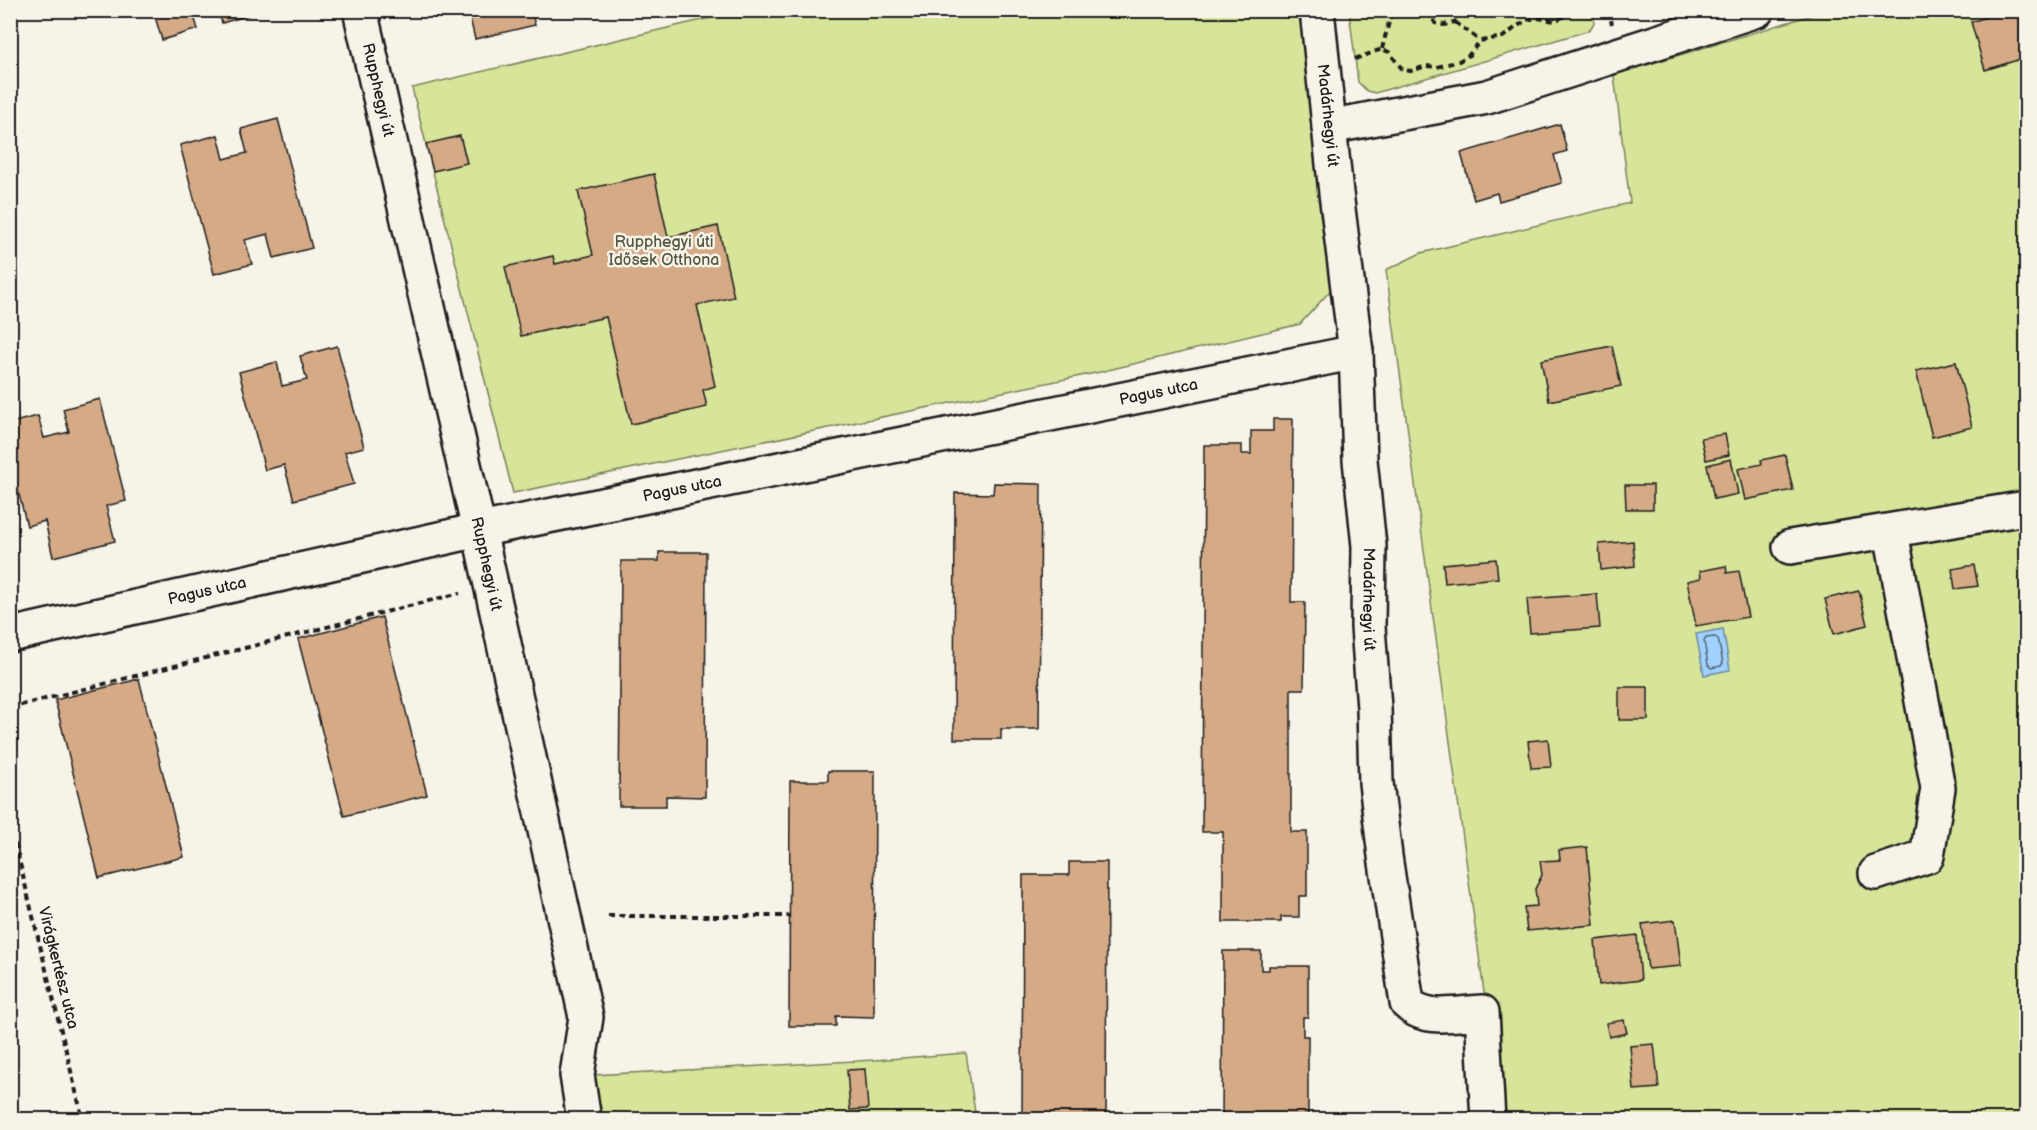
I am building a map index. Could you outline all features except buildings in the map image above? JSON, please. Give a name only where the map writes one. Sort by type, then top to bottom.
[{"type":"street","name":"Rupphegyi út","points":[[360,10],[479,530],[586,1017],[577,1075],[584,1119]]},
{"type":"street","name":"Madárhegyi út","points":[[1317,10],[1356,352],[1360,460],[1369,546],[1368,627],[1374,708],[1376,783],[1384,856],[1407,1003],[1415,1011],[1428,1015],[1482,1012],[1488,1119]]},
{"type":"street","points":[[1329,127],[1487,97],[1757,10]]},
{"type":"street","name":"Pagus utca","points":[[10,635],[479,530],[1356,352]]},
{"type":"street","points":[[1790,547],[2026,508]]},
{"type":"street","points":[[1876,873],[1927,856],[1938,788],[1891,532]]},
{"type":"path","points":[[1382,49],[1392,10]]},
{"type":"path","points":[[1429,10],[1435,23],[1444,25],[1455,22]]},
{"type":"path","points":[[1451,10],[1455,22],[1479,41]]},
{"type":"path","points":[[1352,60],[1382,49],[1389,52],[1403,70],[1411,71],[1426,66],[1437,67],[1459,61],[1469,55],[1479,41],[1503,37],[1526,20],[1538,18],[1555,21],[1561,19],[1564,10]]},
{"type":"path","points":[[1608,10],[1613,27]]},
{"type":"path","points":[[10,708],[460,593]]},
{"type":"path","name":"Virágkertész utca","points":[[10,823],[83,1119]]},
{"type":"path","points":[[608,916],[790,916]]},
{"type":"green space","points":[[1592,10],[1594,22],[1587,31],[1375,93],[1367,91],[1358,82],[1349,11]]},
{"type":"green space","name":"Rupphegyi úti Idősek Otthona","points":[[740,11],[1300,11],[1331,290],[1300,324],[1100,372],[513,493],[412,88]]},
{"type":"green space","points":[[1825,11],[2026,11],[2026,1119],[1496,1119],[1485,1000],[1386,270],[1421,253],[1630,203],[1614,75]]},
{"type":"green space","points":[[966,1053],[976,1119],[604,1119],[592,1075],[875,1060]]},
{"type":"water","points":[[1723,629],[1730,670],[1704,675],[1696,634]]}]
